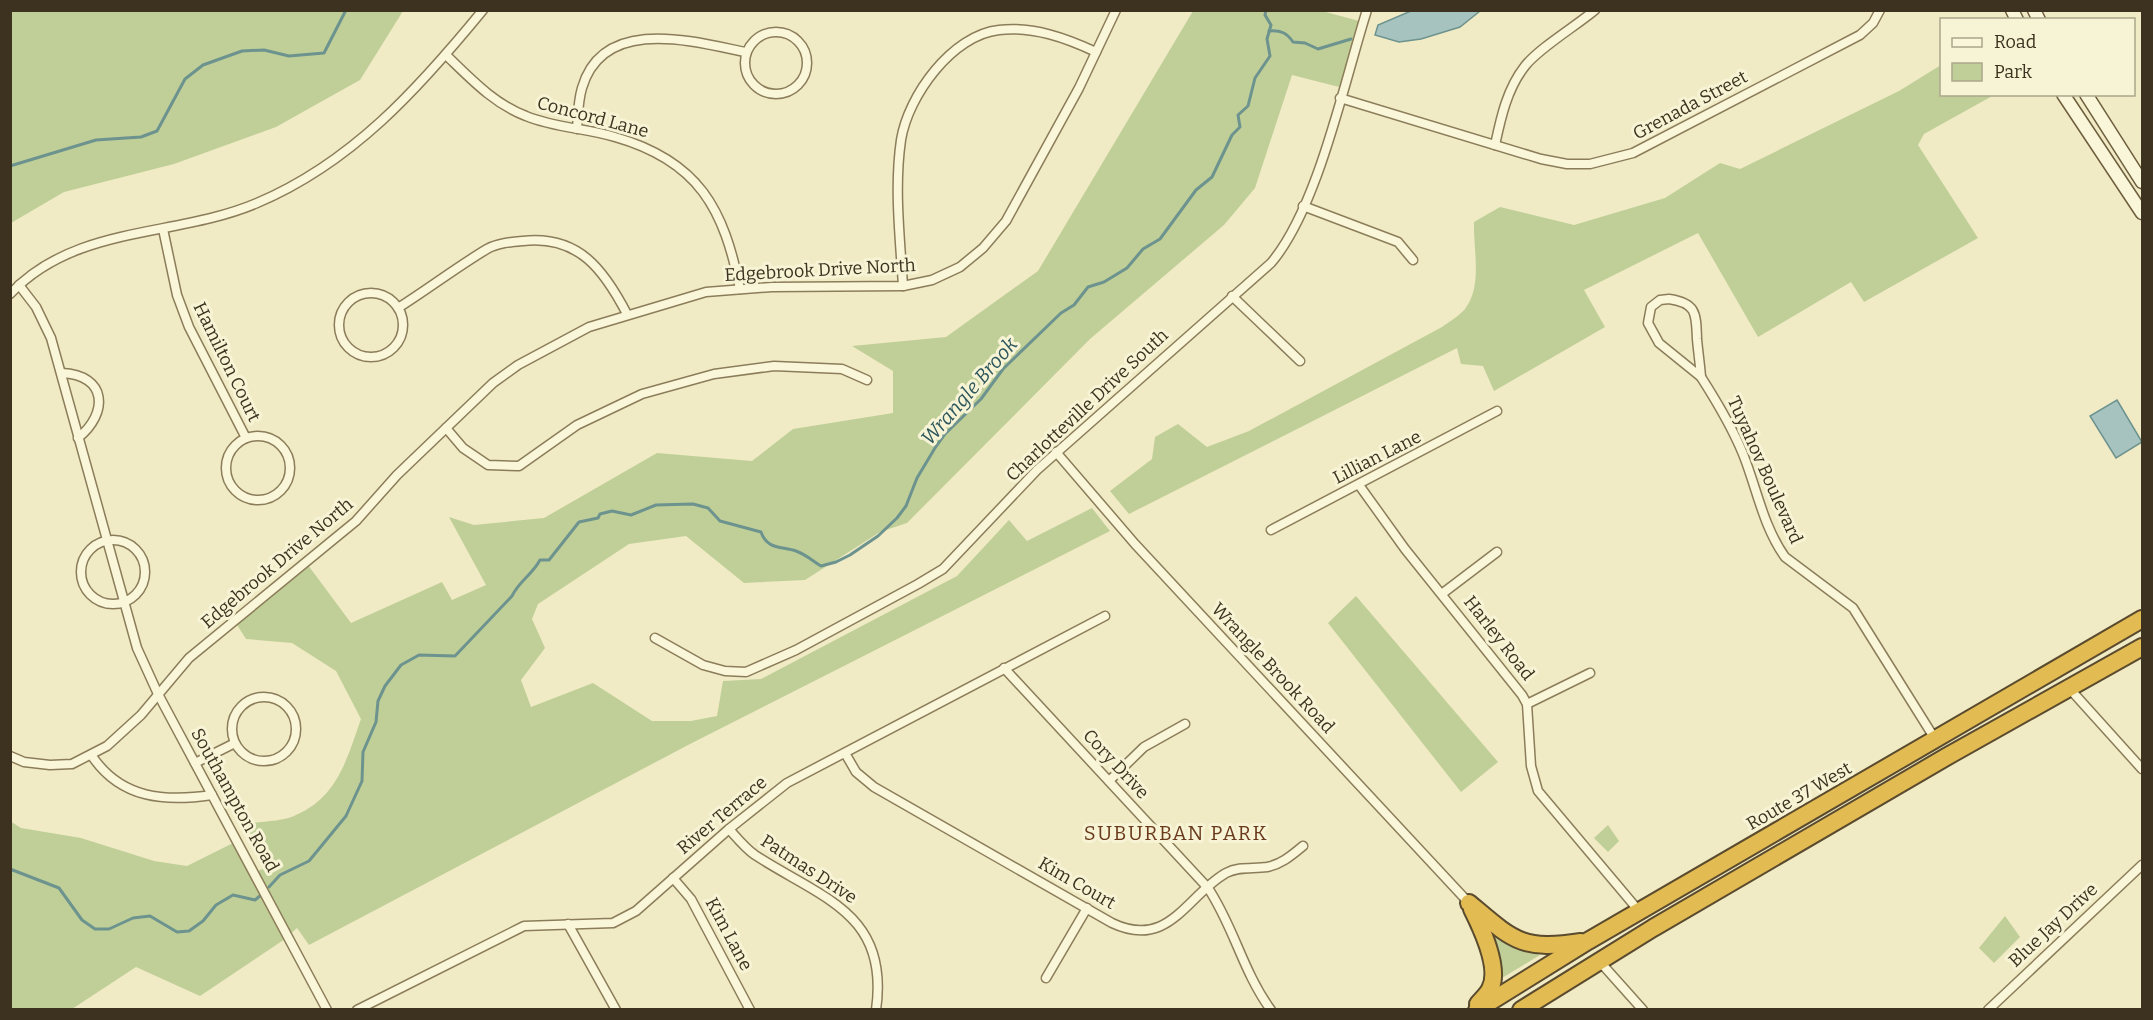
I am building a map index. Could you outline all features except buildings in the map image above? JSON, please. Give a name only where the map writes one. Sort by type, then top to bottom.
[{"type":"highway","name":"Route 37 West","points":[[1475,1010],[1639,911],[2142,619]]},
{"type":"highway","points":[[1521,1010],[1601,963],[1653,928],[2142,647]]},
{"type":"highway","points":[[1469,903],[1505,933],[1523,943],[1553,947],[1588,941]]},
{"type":"highway","points":[[1469,903],[1489,952],[1493,981],[1475,1010]]},
{"type":"main road","points":[[2064,96],[2142,213]]},
{"type":"main road","points":[[2075,114],[2089,100],[2142,182]]},
{"type":"street","points":[[10,294],[18,285],[51,261],[79,247],[110,238],[196,223],[257,203],[308,178],[380,125],[446,55],[483,10]]},
{"type":"street","name":"Edgebrook Drive North","points":[[92,756],[107,746],[158,694],[189,658],[356,520],[493,383],[518,365],[589,327],[706,292],[740,289],[903,286],[932,280],[960,267],[983,248],[1006,221],[1116,10]]},
{"type":"street","name":"Charlotteville Drive South","points":[[655,638],[703,665],[725,671],[746,672],[761,667],[857,617],[943,569],[1056,452],[1270,263],[1287,243],[1304,206],[1367,10]]},
{"type":"street","points":[[1494,145],[1503,108],[1515,81],[1526,64],[1595,10]]},
{"type":"street","name":"Grenada Street","points":[[1340,98],[1494,145],[1567,164],[1590,164],[1633,153],[1860,35],[1873,23],[1880,10]]},
{"type":"street","points":[[903,286],[897,177],[904,126],[922,86],[945,60],[963,46],[980,36],[998,30],[1048,34],[1096,52]]},
{"type":"street","points":[[777,31],[792,36],[803,46],[808,59],[802,80],[798,86],[784,93],[756,87],[747,77],[744,66],[745,52],[753,42],[769,33],[777,31]]},
{"type":"street","points":[[576,129],[579,103],[586,77],[593,66],[616,46],[655,38],[687,40],[745,52]]},
{"type":"street","name":"Concord Lane","points":[[446,55],[491,96],[509,109],[554,125],[615,136],[652,150],[698,183],[715,207],[731,246],[740,289]]},
{"type":"street","points":[[1304,206],[1398,242],[1413,260]]},
{"type":"street","name":"Hamilton Court","points":[[163,229],[177,295],[189,327],[246,438]]},
{"type":"street","points":[[398,308],[489,248],[508,242],[544,238],[565,246],[594,263],[609,280],[627,314]]},
{"type":"street","name":"Southampton Road","points":[[18,285],[36,307],[51,338],[136,648],[158,694],[327,1010]]},
{"type":"street","points":[[371,293],[391,300],[398,308],[403,327],[401,338],[387,353],[368,357],[358,354],[343,340],[340,319],[351,301],[371,293]]},
{"type":"street","points":[[1232,296],[1300,361]]},
{"type":"street","name":"Tuyahov Boulevard","points":[[1701,377],[1697,321],[1692,309],[1682,300],[1660,300],[1651,307],[1649,328],[1659,343],[1701,377],[1725,414],[1743,455],[1758,502],[1778,547],[1785,557],[1853,608],[1935,739]]},
{"type":"street","points":[[446,428],[463,448],[488,465],[519,466],[577,425],[631,399],[714,374],[774,366],[842,369],[867,381]]},
{"type":"street","points":[[62,373],[83,377],[91,383],[99,396],[100,410],[93,425],[78,438]]},
{"type":"street","name":"Lillian Lane","points":[[1271,530],[1497,411]]},
{"type":"street","name":"Hamilton Court","points":[[266,437],[276,441],[288,458],[290,468],[284,488],[266,499],[245,498],[230,484],[226,463],[230,453],[246,438],[266,437]]},
{"type":"street","name":"Wrangle Brook Road","points":[[1056,452],[1135,544],[1469,903]]},
{"type":"street","name":"Harley Road","points":[[1359,485],[1405,549],[1501,665],[1527,704],[1531,766],[1538,791],[1639,911]]},
{"type":"street","points":[[105,541],[127,543],[136,549],[145,569],[140,590],[122,603],[112,604],[93,597],[82,581],[83,561],[96,545],[105,541]]},
{"type":"street","points":[[1443,593],[1497,552]]},
{"type":"street","name":"River Terrace","points":[[357,1010],[524,926],[613,923],[636,911],[729,829],[787,783],[1105,616]]},
{"type":"street","name":"Cory Drive","points":[[1004,668],[1208,888],[1222,908],[1255,987],[1271,1010]]},
{"type":"street","points":[[1527,704],[1590,673]]},
{"type":"street","points":[[2069,688],[2142,769]]},
{"type":"street","points":[[268,697],[278,700],[292,713],[296,733],[293,743],[279,757],[259,760],[241,751],[235,742],[232,723],[236,714],[249,700],[268,697]]},
{"type":"street","points":[[1109,781],[1144,747],[1185,724]]},
{"type":"street","points":[[195,763],[235,742]]},
{"type":"street","name":"Kim Court","points":[[845,753],[856,772],[874,787],[1122,927],[1151,929],[1174,920],[1208,888],[1231,871],[1274,865],[1303,846]]},
{"type":"street","points":[[10,756],[24,762],[50,765],[72,764],[92,756],[109,777],[144,794],[171,800],[212,795]]},
{"type":"street","name":"Patmas Drive","points":[[729,829],[752,854],[835,901],[855,920],[870,940],[877,962],[879,987],[876,1010]]},
{"type":"street","name":"Blue Jay Drive","points":[[1988,1010],[2142,865]]},
{"type":"street","name":"Kim Lane","points":[[673,878],[691,899],[750,1010]]},
{"type":"street","points":[[1046,978],[1086,908]]},
{"type":"street","points":[[568,924],[616,1010]]},
{"type":"street","points":[[1601,963],[1643,1010]]},
{"type":"green space","points":[[10,11],[403,11],[360,80],[276,127],[174,164],[64,192],[11,223]]},
{"type":"green space","points":[[1193,11],[1322,11],[1363,22],[1343,88],[1292,75],[1255,188],[1224,225],[1090,339],[907,523],[880,532],[805,580],[744,583],[686,536],[629,544],[538,604],[532,619],[545,648],[521,680],[531,707],[593,683],[652,721],[691,721],[717,716],[723,681],[761,679],[957,576],[1009,520],[1027,541],[1092,508],[1110,531],[690,744],[309,945],[297,928],[285,939],[200,996],[136,967],[72,1009],[11,1009],[10,821],[21,828],[81,838],[154,861],[187,866],[233,843],[250,874],[265,868],[245,824],[296,815],[322,798],[339,775],[361,719],[336,671],[292,643],[246,639],[232,617],[305,561],[351,623],[442,582],[452,600],[486,585],[449,517],[474,525],[544,518],[657,453],[752,461],[793,429],[893,413],[893,371],[852,346],[946,337],[1038,271]]},
{"type":"green space","points":[[1940,66],[1940,96],[1992,96],[1924,134],[1918,145],[1978,238],[1864,302],[1851,282],[1758,337],[1698,233],[1584,290],[1605,327],[1494,391],[1483,366],[1461,364],[1457,348],[1129,514],[1110,491],[1152,459],[1155,437],[1178,424],[1207,447],[1249,431],[1454,319],[1465,309],[1474,290],[1476,267],[1474,222],[1500,207],[1574,225],[1665,198],[1720,163],[1740,169],[1899,91]]},
{"type":"green space","points":[[1356,596],[1498,762],[1461,792],[1328,623]]},
{"type":"green space","points":[[1608,825],[1619,841],[1608,852],[1594,838]]},
{"type":"green space","points":[[2005,916],[2020,937],[1994,963],[1979,948]]},
{"type":"green space","points":[[1492,932],[1511,945],[1540,955],[1502,978]]},
{"type":"water","points":[[1411,11],[1480,11],[1460,27],[1421,39],[1399,42],[1375,35],[1378,25]]},
{"type":"water","points":[[2117,400],[2142,442],[2116,458],[2090,416]]},
{"type":"waterway","points":[[10,166],[96,140],[141,137],[157,131],[185,79],[203,65],[242,51],[264,50],[289,56],[324,53],[346,10]]},
{"type":"waterway","name":"Wrangle Brook","points":[[269,887],[280,875],[309,861],[346,816],[362,781],[363,752],[376,722],[378,701],[385,686],[401,665],[419,655],[455,656],[512,596],[540,560],[549,560],[579,522],[598,518],[600,514],[612,511],[631,515],[656,505],[693,504],[708,508],[720,521],[761,532],[771,545],[799,552],[821,566],[850,555],[878,536],[906,506],[917,478],[945,434],[981,399],[1003,369],[1061,313],[1074,305],[1088,287],[1104,282],[1127,268],[1143,249],[1160,239],[1196,190],[1212,177],[1232,135],[1240,127],[1238,115],[1248,106],[1255,78],[1270,56],[1267,39],[1271,25],[1265,15],[1266,10]]},
{"type":"waterway","points":[[1269,31],[1283,33],[1293,42],[1305,43],[1318,49],[1351,39]]},
{"type":"waterway","name":"Wrangle Brook","points":[[10,869],[59,888],[82,920],[95,929],[109,929],[133,918],[150,916],[177,932],[189,931],[203,921],[216,905],[233,895],[255,900],[261,895]]},
{"type":"district","name":"SUBURBAN PARK","points":[[1176,833]]}]
